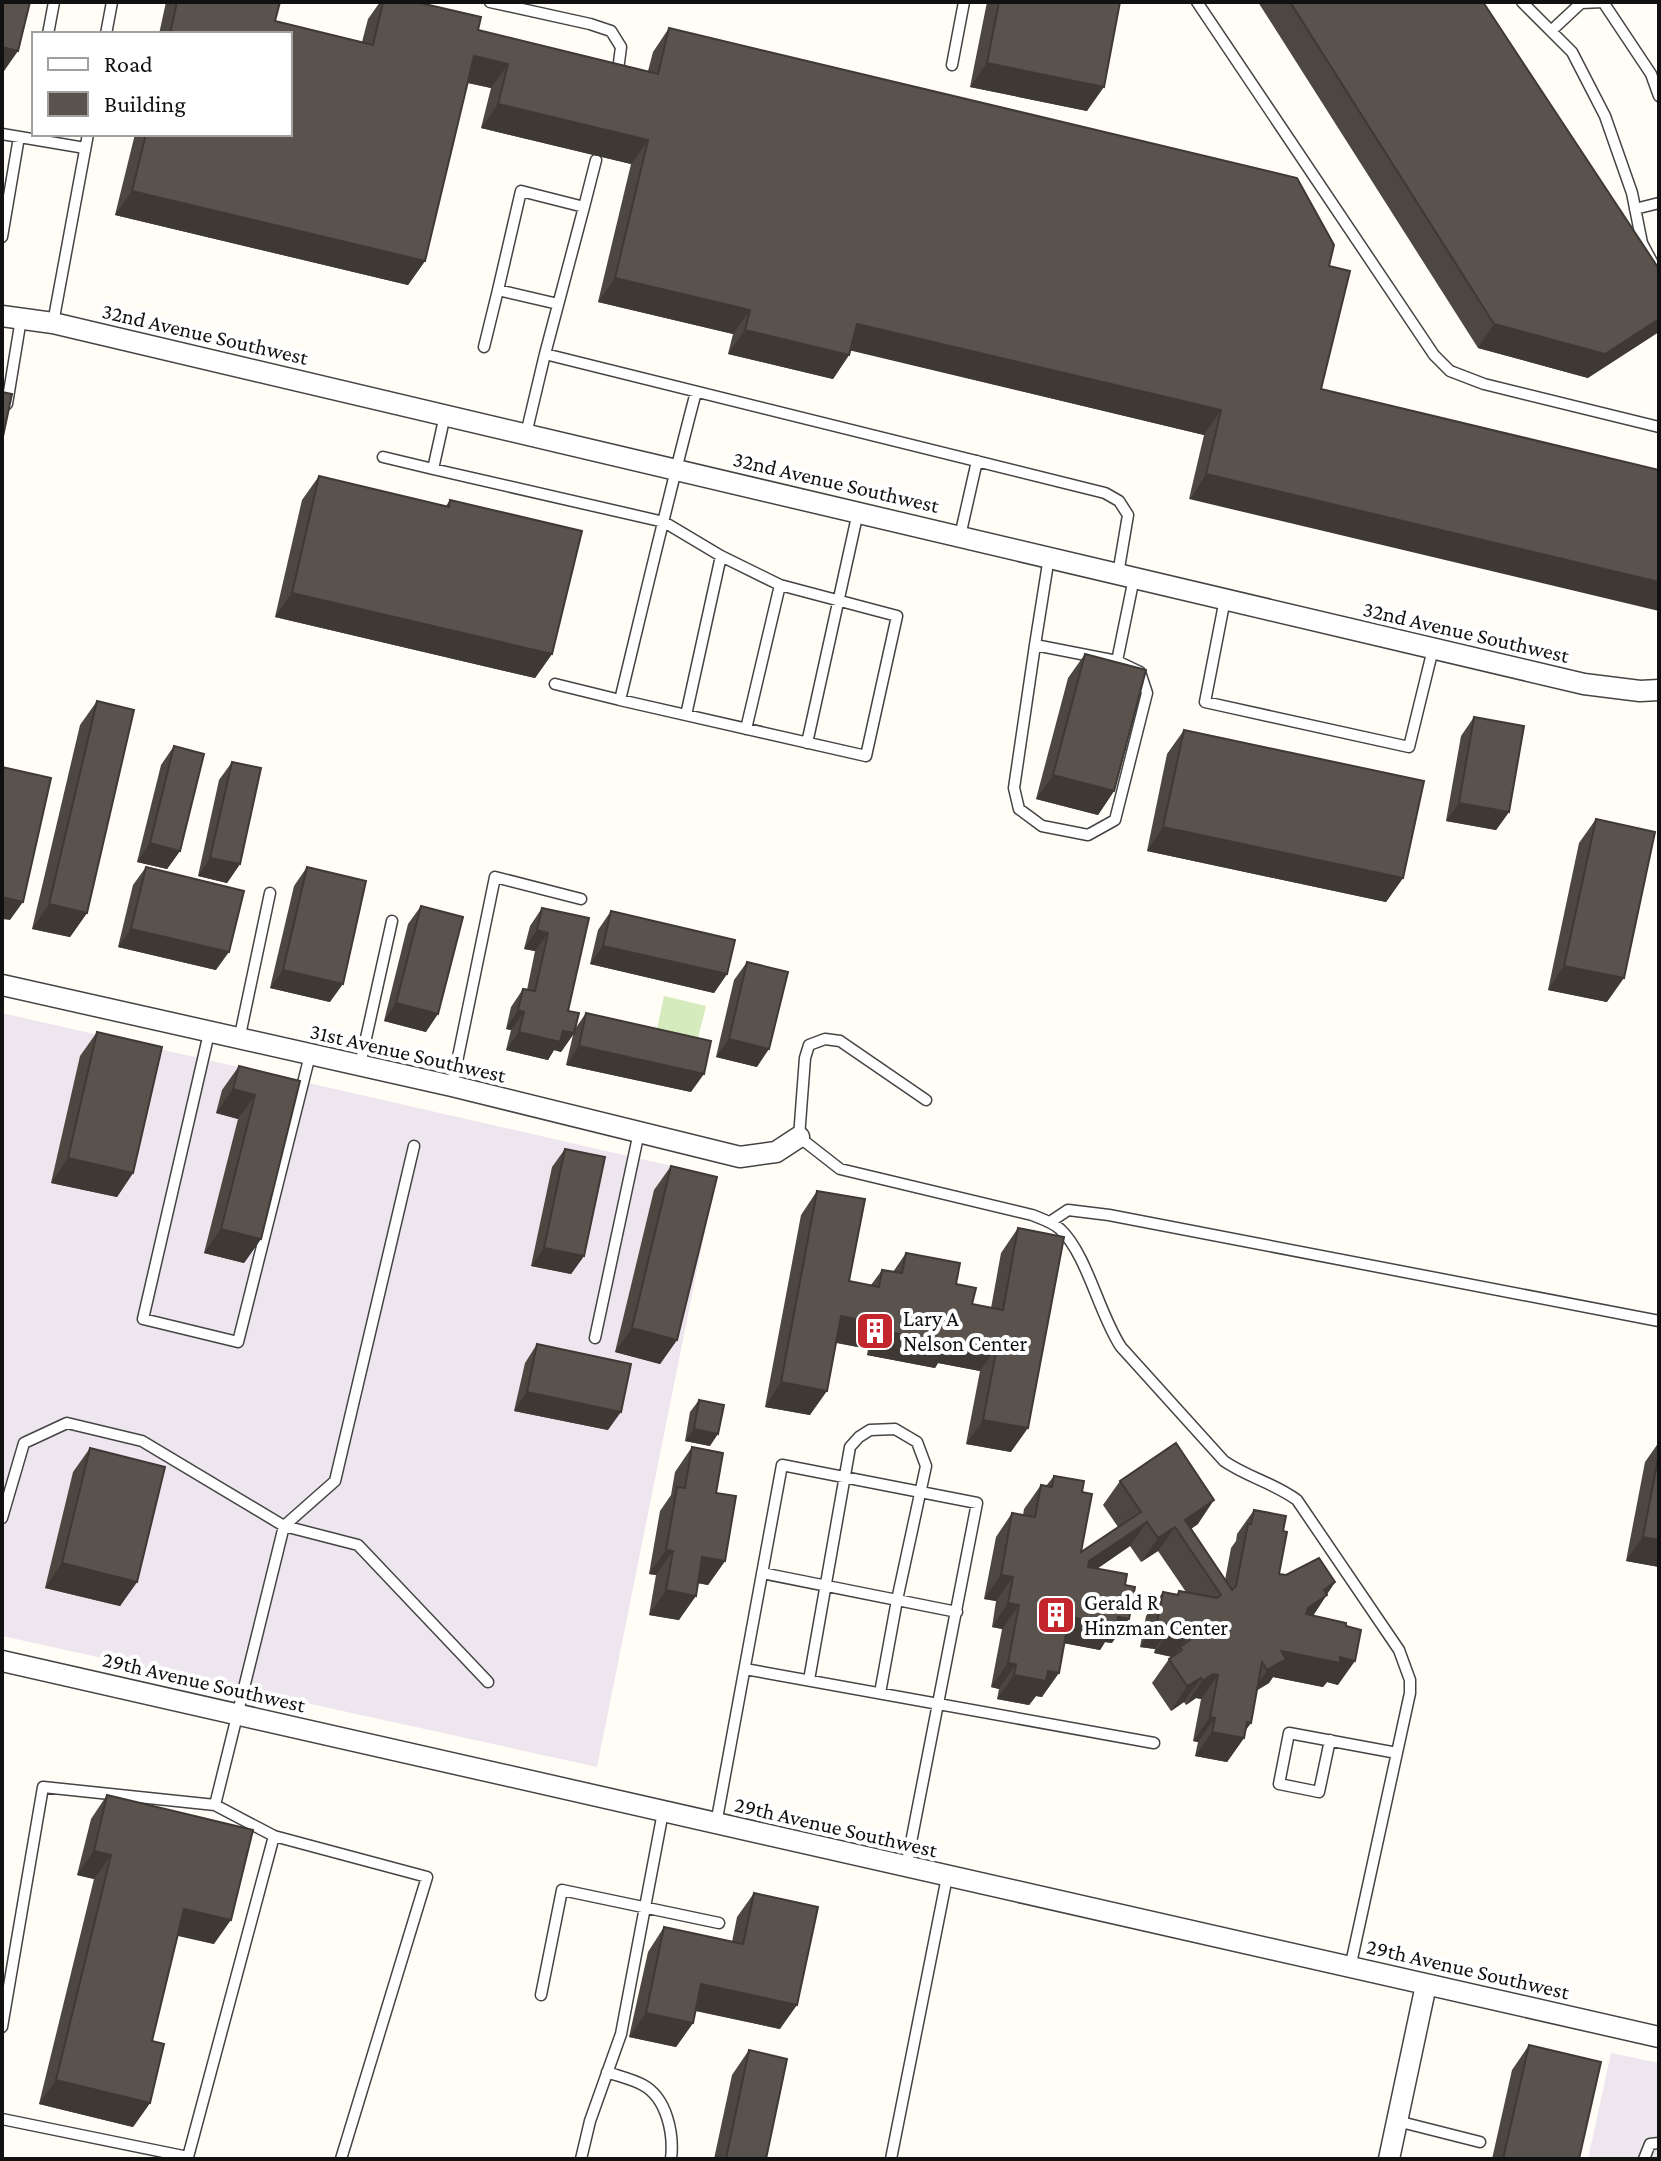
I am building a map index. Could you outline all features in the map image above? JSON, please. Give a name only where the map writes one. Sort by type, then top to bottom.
[{"type":"street","name":"32nd Avenue Southwest","points":[[11,318],[53,323],[1584,684],[1640,691],[1659,690]]},
{"type":"street","name":"31st Avenue Southwest","points":[[2,985],[452,1086],[740,1157],[776,1152],[799,1137]]},
{"type":"street","name":"29th Avenue Southwest","points":[[2,1661],[1659,2037]]},
{"type":"street","points":[[1389,2159],[1426,1985]]},
{"type":"lane","points":[[48,32],[54,2]]},
{"type":"lane","points":[[106,32],[112,2]]},
{"type":"lane","points":[[490,2],[611,31],[621,47],[616,88]]},
{"type":"lane","points":[[952,65],[964,2]]},
{"type":"lane","points":[[1197,2],[1434,355],[1450,371],[1484,384],[1659,427]]},
{"type":"lane","points":[[1522,2],[1572,52],[1605,116],[1635,209],[1642,243],[1659,275]]},
{"type":"lane","points":[[1551,31],[1581,3],[1603,2],[1651,74],[1659,96]]},
{"type":"lane","points":[[2,134],[85,148]]},
{"type":"lane","points":[[53,323],[88,136]]},
{"type":"lane","points":[[2,237],[19,137]]},
{"type":"lane","points":[[526,434],[596,160]]},
{"type":"lane","points":[[484,347],[521,191],[584,207]]},
{"type":"lane","points":[[1635,209],[1659,203]]},
{"type":"lane","points":[[498,290],[558,304]]},
{"type":"lane","points":[[4,421],[11,318]]},
{"type":"lane","points":[[545,354],[1105,493],[1119,501],[1128,515],[1126,576],[1117,661]]},
{"type":"lane","points":[[620,700],[696,392]]},
{"type":"lane","points":[[433,469],[445,415]]},
{"type":"lane","points":[[383,457],[664,522],[721,556],[780,585],[897,616],[866,756],[555,684]]},
{"type":"lane","points":[[960,536],[977,461]]},
{"type":"lane","points":[[807,743],[858,512]]},
{"type":"lane","points":[[686,715],[721,556]]},
{"type":"lane","points":[[1035,645],[1117,661],[1140,672],[1147,693],[1115,820],[1088,835],[1042,826],[1019,809],[1014,788],[1035,645],[1049,557]]},
{"type":"lane","points":[[746,729],[780,585]]},
{"type":"lane","points":[[1225,599],[1205,702],[1409,747],[1433,649]]},
{"type":"lane","points":[[452,1086],[495,877],[581,899]]},
{"type":"lane","points":[[239,1040],[270,893]]},
{"type":"lane","points":[[360,1065],[392,921]]},
{"type":"lane","points":[[209,1033],[143,1319],[238,1342],[310,1055]]},
{"type":"lane","points":[[926,1100],[840,1041],[825,1039],[809,1045],[805,1058],[799,1137],[840,1169],[1050,1222],[1070,1241],[1110,1330],[1136,1365],[1224,1461],[1297,1500],[1399,1650],[1410,1680],[1410,1693],[1350,1968]]},
{"type":"lane","points":[[595,1338],[639,1132]]},
{"type":"lane","points":[[215,1805],[284,1526],[335,1481],[414,1146]]},
{"type":"lane","points":[[1050,1222],[1068,1210],[1109,1215],[1659,1321]]},
{"type":"lane","points":[[2,1518],[24,1443],[67,1423],[142,1441],[284,1526],[358,1545],[488,1682]]},
{"type":"lane","points":[[809,1680],[850,1447],[870,1430],[895,1429],[917,1442],[926,1466],[880,1693]]},
{"type":"lane","points":[[716,1824],[782,1465],[977,1503],[906,1868]]},
{"type":"lane","points":[[762,1573],[957,1612]]},
{"type":"lane","points":[[745,1669],[1154,1743]]},
{"type":"lane","points":[[1330,1740],[1319,1792],[1279,1784],[1289,1733],[1330,1740],[1397,1753]]},
{"type":"lane","points":[[2,2027],[43,1787],[215,1805],[274,1836],[427,1877],[341,2159]]},
{"type":"lane","points":[[581,2159],[590,2121],[621,2034],[663,1812]]},
{"type":"lane","points":[[188,2157],[274,1836]]},
{"type":"lane","points":[[891,2159],[947,1877]]},
{"type":"lane","points":[[541,1995],[562,1890],[719,1923]]},
{"type":"lane","points":[[607,2072],[644,2085],[660,2102],[669,2122],[671,2159]]},
{"type":"lane","points":[[2,2119],[201,2159]]},
{"type":"lane","points":[[1397,2121],[1480,2142]]},
{"type":"lane","points":[[1644,2159],[1650,2144],[1659,2143]]},
{"type":"shaded area","points":[[2,1013],[716,1176],[597,1767],[2,1636]]},
{"type":"shaded area","points":[[1611,2053],[1659,2063],[1659,2159],[1588,2159]]},
{"type":"green space","points":[[664,996],[706,1006],[698,1038],[657,1029]]},
{"type":"building","points":[[2,2],[30,2],[18,51],[2,47]]},
{"type":"building","points":[[177,2],[280,2],[275,21],[373,45],[383,2],[416,2],[481,17],[478,30],[658,74],[669,28],[1297,178],[1334,245],[1329,266],[1350,271],[1321,389],[1659,470],[1659,582],[1206,474],[1221,410],[857,324],[849,355],[745,330],[750,310],[615,278],[648,140],[498,104],[508,64],[474,56],[425,261],[132,191],[146,136],[292,136],[292,32],[170,32]]},
{"type":"building","points":[[999,2],[1120,2],[1104,87],[987,63]]},
{"type":"building","points":[[1290,2],[1483,2],[1659,269],[1659,319],[1605,354],[1494,324]]},
{"type":"building","points":[[2,392],[12,394],[2,441]]},
{"type":"building","points":[[319,476],[449,507],[450,500],[582,531],[552,654],[292,593]]},
{"type":"building","points":[[1085,654],[1146,670],[1114,791],[1053,775]]},
{"type":"building","points":[[97,701],[134,710],[87,913],[49,904]]},
{"type":"building","points":[[1474,717],[1524,726],[1509,812],[1459,803]]},
{"type":"building","points":[[1184,730],[1424,781],[1403,878],[1163,827]]},
{"type":"building","points":[[174,746],[204,754],[180,851],[150,843]]},
{"type":"building","points":[[232,762],[261,768],[240,864],[210,858]]},
{"type":"building","points":[[2,767],[51,778],[23,902],[2,897]]},
{"type":"building","points":[[1596,819],[1655,832],[1624,978],[1564,966]]},
{"type":"building","points":[[146,867],[244,891],[229,952],[131,929]]},
{"type":"building","points":[[307,867],[366,881],[343,984],[283,970]]},
{"type":"building","points":[[421,906],[463,917],[438,1014],[396,1003]]},
{"type":"building","points":[[542,908],[589,918],[568,1011],[579,1013],[574,1033],[563,1031],[560,1042],[519,1032],[524,1012],[518,1010],[523,989],[535,991],[548,933],[537,930]]},
{"type":"building","points":[[611,911],[735,940],[727,974],[603,946]]},
{"type":"building","points":[[747,962],[788,972],[769,1049],[729,1039]]},
{"type":"building","points":[[586,1013],[711,1041],[704,1074],[579,1046]]},
{"type":"building","points":[[97,1032],[162,1047],[133,1173],[68,1158]]},
{"type":"building","points":[[239,1066],[300,1081],[261,1239],[221,1229],[255,1095],[233,1089]]},
{"type":"building","points":[[565,1149],[605,1157],[584,1256],[544,1248]]},
{"type":"building","points":[[671,1166],[717,1177],[677,1340],[632,1328]]},
{"type":"building","name":"Lary A Nelson Center","points":[[817,1191],[865,1199],[849,1281],[879,1287],[882,1270],[902,1273],[906,1253],[960,1263],[956,1284],[976,1288],[972,1304],[1003,1310],[1018,1228],[1064,1237],[1028,1428],[983,1420],[997,1347],[954,1339],[952,1344],[884,1331],[885,1325],[841,1316],[827,1391],[781,1382]]},
{"type":"building","points":[[537,1344],[631,1364],[621,1412],[527,1392]]},
{"type":"building","points":[[699,1400],[724,1405],[718,1434],[694,1429]]},
{"type":"building","name":"Gerald R Hinzman Center","points":[[1176,1443],[1214,1500],[1185,1520],[1232,1590],[1236,1586],[1248,1524],[1251,1524],[1254,1510],[1286,1516],[1283,1531],[1287,1532],[1279,1574],[1286,1575],[1319,1558],[1335,1582],[1324,1590],[1327,1595],[1308,1608],[1306,1614],[1346,1623],[1346,1626],[1361,1630],[1355,1661],[1340,1657],[1340,1663],[1281,1651],[1286,1659],[1267,1670],[1262,1662],[1251,1723],[1247,1722],[1244,1738],[1212,1732],[1215,1718],[1210,1717],[1218,1675],[1213,1674],[1202,1681],[1201,1678],[1187,1686],[1169,1659],[1182,1650],[1180,1647],[1190,1640],[1191,1633],[1157,1622],[1163,1592],[1178,1595],[1179,1591],[1217,1598],[1221,1595],[1175,1527],[1158,1538],[1147,1522],[1089,1561],[1088,1567],[1127,1574],[1125,1585],[1135,1587],[1129,1619],[1118,1617],[1117,1626],[1069,1617],[1059,1673],[1048,1671],[1046,1681],[1014,1675],[1016,1664],[1008,1663],[1019,1605],[1008,1603],[1013,1577],[1001,1575],[1012,1513],[1035,1517],[1041,1485],[1052,1487],[1054,1476],[1084,1481],[1082,1492],[1092,1494],[1081,1552],[1141,1512],[1120,1481]]},
{"type":"building","points":[[692,1447],[723,1453],[716,1493],[736,1496],[725,1561],[702,1557],[696,1596],[666,1590],[673,1551],[666,1550],[677,1487],[685,1488]]},
{"type":"building","points":[[90,1448],[165,1467],[137,1582],[62,1563]]},
{"type":"building","points":[[1659,1453],[1659,1540],[1643,1537]]},
{"type":"building","points":[[107,1795],[253,1830],[231,1920],[184,1909],[152,2041],[164,2044],[150,2103],[56,2080],[111,1855],[94,1851]]},
{"type":"building","points":[[754,1893],[818,1907],[797,2005],[701,1984],[693,2023],[646,2013],[664,1927],[743,1944]]},
{"type":"building","points":[[1529,2045],[1601,2062],[1579,2159],[1503,2159]]},
{"type":"building","points":[[749,2050],[787,2059],[766,2159],[726,2159]]},
{"type":"place","name":"Lary A Nelson Center","points":[[875,1331]]},
{"type":"place","name":"Gerald R Hinzman Center","points":[[1056,1615]]}]
